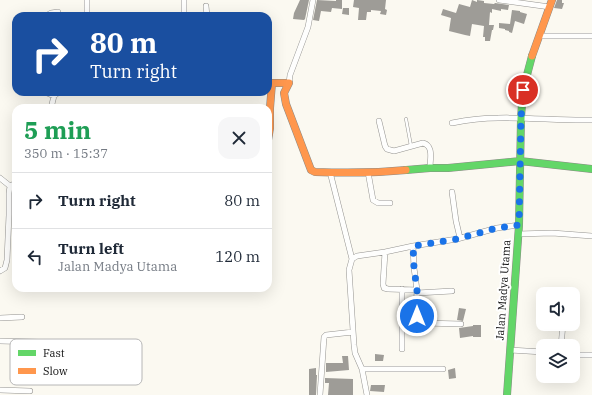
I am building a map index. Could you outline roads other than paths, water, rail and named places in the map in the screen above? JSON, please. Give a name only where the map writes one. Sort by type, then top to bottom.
[{"type":"street","points":[[87,0],[87,12]]},
{"type":"street","points":[[184,0],[184,12]]},
{"type":"street","points":[[313,0],[308,27],[290,75],[279,83],[284,93],[286,104],[311,170],[315,172],[382,172],[481,166],[520,161],[592,169]]},
{"type":"street","points":[[499,0],[551,3]]},
{"type":"street","name":"Jalan Madya Utama","points":[[507,395],[519,225],[523,90],[539,36],[551,3]]},
{"type":"street","points":[[206,6],[207,12]]},
{"type":"street","points":[[539,36],[592,36]]},
{"type":"street","points":[[53,104],[54,96]]},
{"type":"street","points":[[452,123],[468,120],[497,118],[592,120]]},
{"type":"street","points":[[379,121],[387,150],[394,151],[423,143],[426,144],[430,149],[430,168]]},
{"type":"street","points":[[330,172],[352,259],[349,270],[355,353],[362,370],[366,395]]},
{"type":"street","points":[[368,172],[373,200],[378,203],[390,203]]},
{"type":"street","points":[[0,178],[10,186],[7,260],[5,268],[0,271]]},
{"type":"street","points":[[452,192],[460,238]]},
{"type":"street","points":[[352,259],[357,256],[460,238],[497,228],[519,225]]},
{"type":"street","points":[[518,234],[552,233],[592,236]]},
{"type":"street","points":[[413,246],[417,291],[416,310],[419,321],[423,323],[461,324]]},
{"type":"street","points":[[385,252],[384,288],[417,291],[452,291]]},
{"type":"street","points":[[402,290],[402,349]]},
{"type":"street","points":[[0,318],[22,317]]},
{"type":"street","points":[[320,395],[324,337],[326,334],[353,332]]},
{"type":"street","points":[[0,341],[10,341]]},
{"type":"street","points":[[510,350],[536,352]]},
{"type":"street","points":[[580,355],[592,355]]},
{"type":"street","points":[[362,370],[443,370]]},
{"type":"street","points":[[0,390],[30,391]]},
{"type":"lane","points":[[406,119],[411,146]]}]
